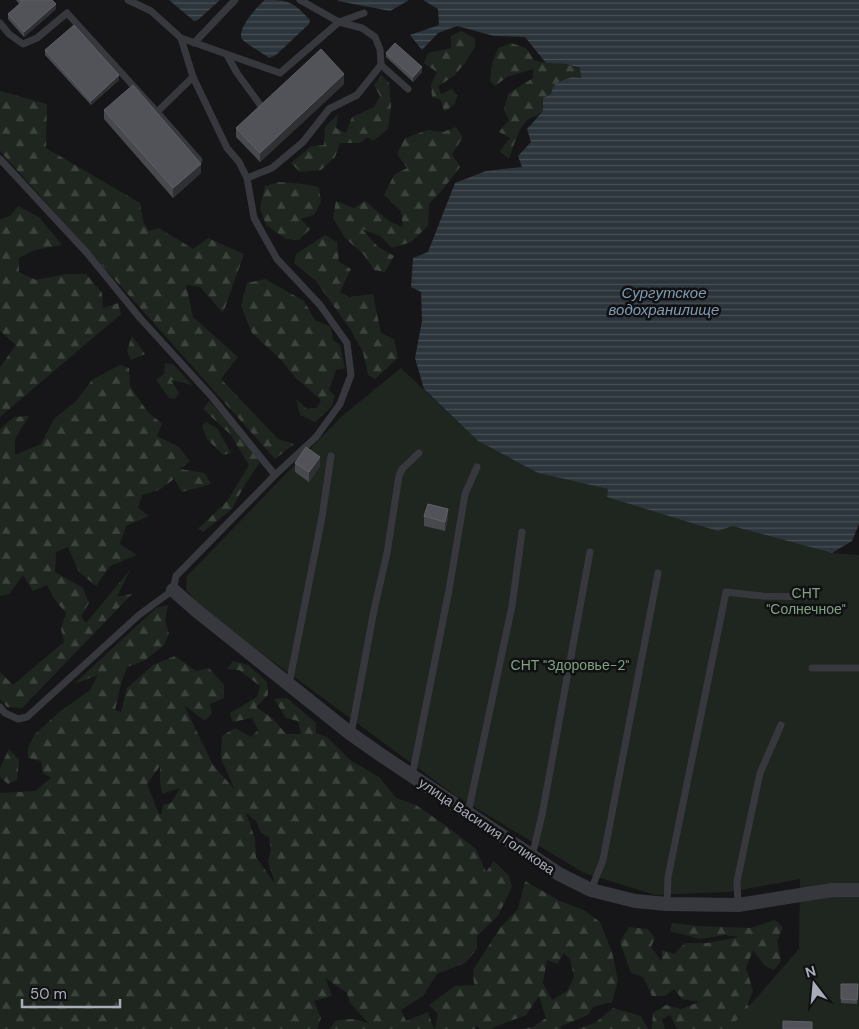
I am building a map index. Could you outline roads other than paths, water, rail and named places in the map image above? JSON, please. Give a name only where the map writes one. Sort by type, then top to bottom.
[{"type":"street","name":"улица Василия Голикова","points":[[172,590],[351,734],[532,857],[559,874],[591,890],[635,901],[667,904],[738,905],[832,890],[859,890]]},
{"type":"lane","points":[[128,0],[151,11],[181,38],[280,73],[339,22],[364,13]]},
{"type":"lane","points":[[194,43],[235,0]]},
{"type":"lane","points":[[248,178],[272,168],[303,142],[329,109],[357,95],[381,65],[380,49],[375,37],[362,28],[339,22],[300,0]]},
{"type":"lane","points":[[0,23],[9,34],[23,44],[37,38],[67,13],[199,160]]},
{"type":"lane","points":[[0,707],[5,713],[18,719],[27,717],[139,615],[172,590],[176,576],[275,475],[316,437],[340,404],[351,375],[347,343],[320,305],[277,259],[254,218],[248,178],[239,162],[227,148],[193,77],[181,38]]},
{"type":"lane","points":[[227,55],[237,73],[261,106]]},
{"type":"lane","points":[[381,65],[408,89]]},
{"type":"lane","points":[[157,112],[193,77]]},
{"type":"lane","points":[[0,159],[87,253],[140,318],[212,397],[275,475]]},
{"type":"lane","points":[[351,734],[374,610],[387,553],[399,476],[402,469],[419,453]]},
{"type":"lane","points":[[289,684],[332,456]]},
{"type":"lane","points":[[412,776],[449,590],[465,494],[477,466]]},
{"type":"lane","points":[[468,813],[512,606],[522,532]]},
{"type":"lane","points":[[532,857],[544,805],[590,552]]},
{"type":"lane","points":[[591,890],[602,860],[658,573]]},
{"type":"lane","points":[[667,904],[668,877],[726,592],[762,596],[813,597]]},
{"type":"lane","points":[[812,668],[859,668]]},
{"type":"lane","points":[[738,905],[737,881],[760,773],[781,725]]},
{"type":"water","points":[[169,0],[220,0],[198,20],[194,21]]},
{"type":"water","points":[[265,0],[290,3],[310,20],[309,24],[276,55],[269,58],[244,41],[241,35],[249,18]]},
{"type":"water","points":[[338,0],[409,0],[390,11]]},
{"type":"water","name":"Сургутское водохранилище","points":[[423,0],[859,0],[859,524],[852,541],[832,553],[732,526],[718,531],[607,497],[608,489],[538,473],[478,441],[424,389],[415,358],[422,321],[421,292],[411,287],[413,258],[428,252],[455,183],[486,171],[522,167],[518,156],[531,142],[527,129],[543,111],[543,98],[551,94],[556,83],[572,77],[581,78],[580,68],[567,64],[546,63],[525,37],[494,36],[457,26],[438,33],[422,50],[410,35],[439,25],[438,9]]},
{"type":"park label","name":"СНТ \"Солнечное\"","points":[[806,602]]},
{"type":"park label","name":"СНТ \"Здоровье-2\"","points":[[570,665]]}]
